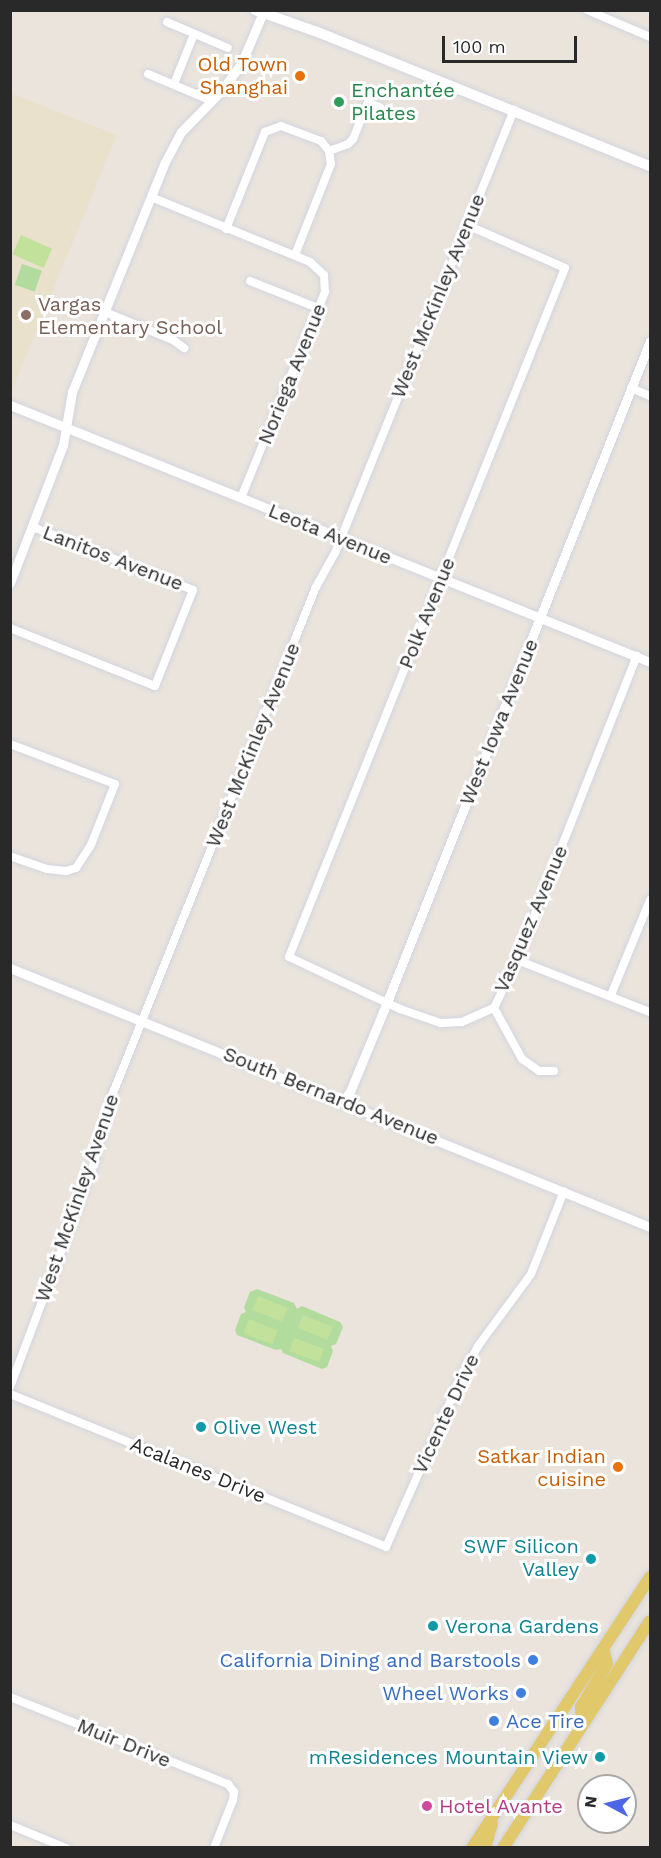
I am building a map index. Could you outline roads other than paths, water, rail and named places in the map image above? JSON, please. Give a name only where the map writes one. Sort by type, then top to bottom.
[{"type":"main road","points":[[261,12],[312,30],[651,166]]},
{"type":"main road","points":[[472,1848],[651,1577]]},
{"type":"main road","points":[[503,1848],[582,1722],[651,1622]]},
{"type":"main road","points":[[582,1722],[581,1707],[607,1664],[603,1648]]},
{"type":"main road","points":[[484,1848],[496,1811]]},
{"type":"street","points":[[587,10],[651,37]]},
{"type":"street","points":[[10,583],[58,463],[72,392],[151,196],[181,132],[222,90],[242,62],[261,12]]},
{"type":"street","points":[[167,22],[228,48]]},
{"type":"street","points":[[174,84],[194,34]]},
{"type":"street","points":[[148,74],[210,100]]},
{"type":"street","points":[[329,151],[348,144],[353,139],[368,102],[380,107]]},
{"type":"street","name":"West McKinley Avenue","points":[[10,1387],[92,1167],[113,1093],[316,587],[340,538],[514,110]]},
{"type":"street","points":[[151,196],[226,229],[298,256],[331,164],[329,151],[321,141],[281,126],[265,132],[226,229]]},
{"type":"street","name":"Polk Avenue","points":[[289,957],[565,268],[467,225]]},
{"type":"street","name":"Noriega Avenue","points":[[241,498],[325,292],[324,275],[318,267],[298,256]]},
{"type":"street","points":[[250,281],[318,308]]},
{"type":"street","points":[[105,312],[173,340],[184,348]]},
{"type":"street","name":"West Iowa Avenue","points":[[343,1102],[351,1089],[387,1002],[651,341]]},
{"type":"street","points":[[632,388],[651,396]]},
{"type":"street","name":"Leota Avenue","points":[[10,405],[651,662]]},
{"type":"street","name":"Lanitos Avenue","points":[[10,628],[155,686],[193,590],[33,527]]},
{"type":"street","name":"Vasquez Avenue","points":[[289,957],[400,1009],[441,1023],[462,1022],[494,1008],[517,960],[637,657]]},
{"type":"street","points":[[10,744],[115,784],[91,845],[76,868],[66,871],[47,869],[10,856]]},
{"type":"street","points":[[611,995],[651,900]]},
{"type":"street","points":[[517,960],[651,1012]]},
{"type":"street","name":"South Bernardo Avenue","points":[[10,968],[651,1227]]},
{"type":"street","points":[[494,1008],[522,1059],[539,1071],[554,1071]]},
{"type":"street","name":"Vicente Drive","points":[[386,1547],[461,1377],[478,1346],[531,1274],[564,1191]]},
{"type":"street","name":"Acalanes Drive","points":[[10,1394],[386,1547]]},
{"type":"street","name":"Muir Drive","points":[[10,1697],[228,1784],[234,1792],[214,1848]]},
{"type":"street","points":[[10,1825],[66,1848]]},
{"type":"place","name":"Old Town Shanghai","points":[[300,76]]},
{"type":"place","name":"Enchantée Pilates","points":[[339,102]]},
{"type":"place","name":"Vargas Elementary School","points":[[26,315]]},
{"type":"place","name":"Olive West","points":[[201,1427]]},
{"type":"place","name":"Satkar Indian cuisine","points":[[618,1467]]},
{"type":"place","name":"SWF Silicon Valley","points":[[591,1559]]},
{"type":"place","name":"Verona Gardens","points":[[433,1626]]},
{"type":"place","name":"California Dining and Barstools","points":[[533,1660]]},
{"type":"place","name":"Wheel Works","points":[[521,1693]]},
{"type":"place","name":"Ace Tire","points":[[494,1721]]},
{"type":"place","name":"mResidences Mountain View","points":[[600,1757]]},
{"type":"place","name":"Hotel Avante","points":[[427,1806]]}]
